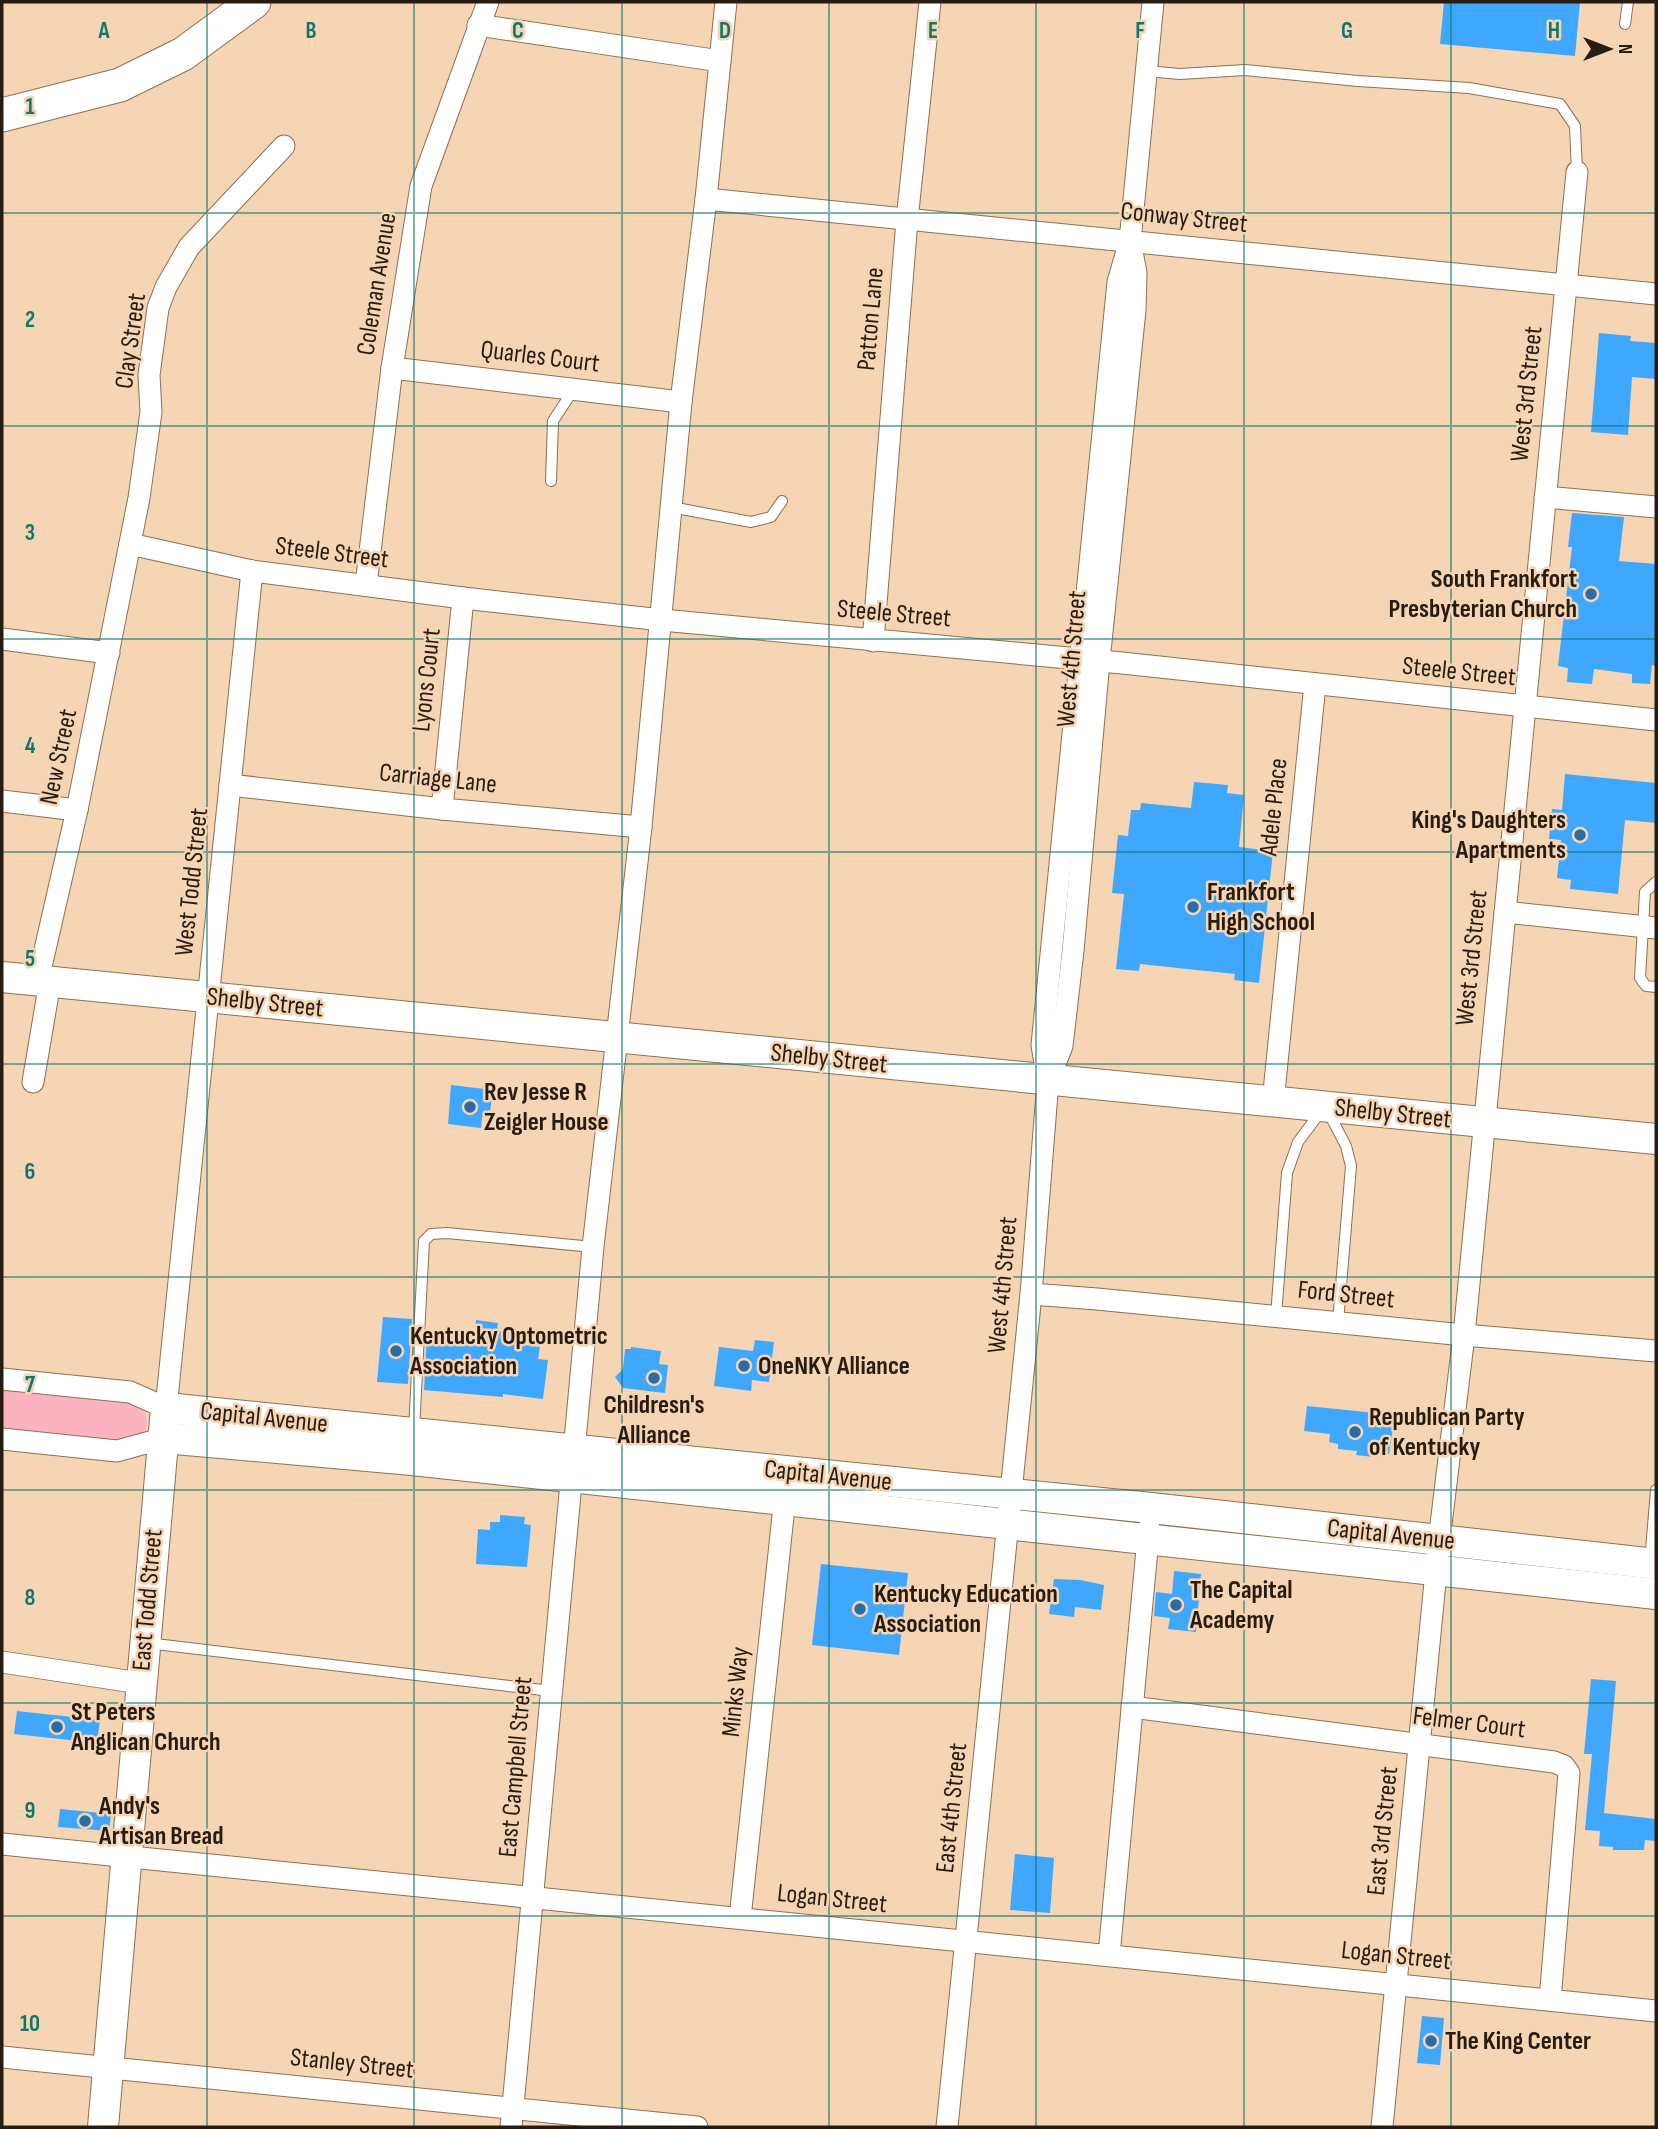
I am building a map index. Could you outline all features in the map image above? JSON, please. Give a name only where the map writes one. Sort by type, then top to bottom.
[{"type":"main road","points":[[2,116],[120,85],[183,54],[254,2]]},
{"type":"main road","name":"Shelby Street","points":[[2,977],[1656,1139]]},
{"type":"main road","name":"East Todd Street","points":[[103,2127],[166,1408]]},
{"type":"main road","name":"Capital Avenue","points":[[166,1408],[413,1447],[786,1486],[1010,1495],[1151,1508],[1439,1541],[1651,1578]]},
{"type":"main road","name":"Capital Avenue","points":[[163,1438],[413,1447]]},
{"type":"main road","name":"Capital Avenue","points":[[786,1486],[1008,1526],[1436,1571],[1651,1578]]},
{"type":"street","name":"Coleman Avenue","points":[[366,585],[391,368],[421,186],[488,2]]},
{"type":"street","name":"East Campbell Street","points":[[512,2118],[593,1247],[641,827],[681,402],[706,199],[726,2]]},
{"type":"street","name":"Patton Lane","points":[[873,641],[907,220],[930,2]]},
{"type":"street","name":"West 4th Street","points":[[1010,1495],[1031,1294],[1048,1081],[1062,1046],[1072,965],[1090,661],[1118,282],[1130,241],[1153,2]]},
{"type":"street","points":[[478,25],[720,61]]},
{"type":"street","name":"Clay Street","points":[[130,544],[146,459],[151,412],[149,375],[158,308],[166,287],[189,247],[284,146]]},
{"type":"street","name":"West 3rd Street","points":[[1439,1541],[1464,1335],[1577,172]]},
{"type":"street","name":"Conway Street","points":[[706,199],[1656,295]]},
{"type":"street","name":"Quarles Court","points":[[391,368],[681,402]]},
{"type":"street","points":[[1545,497],[1656,506]]},
{"type":"street","name":"Steele Street","points":[[130,544],[252,571],[463,598],[1656,720]]},
{"type":"street","name":"New Street","points":[[33,1082],[44,981],[130,544]]},
{"type":"street","name":"West Todd Street","points":[[166,1408],[252,571]]},
{"type":"street","name":"Lyons Court","points":[[442,809],[463,598]]},
{"type":"street","points":[[2,639],[109,653]]},
{"type":"street","name":"Adele Place","points":[[1273,1102],[1315,684]]},
{"type":"street","name":"Carriage Lane","points":[[230,785],[442,809],[641,827]]},
{"type":"street","points":[[2,801],[77,810]]},
{"type":"street","points":[[1505,912],[1649,927]]},
{"type":"street","name":"Ford Street","points":[[1031,1294],[1656,1351]]},
{"type":"street","name":"Capital Avenue","points":[[2,1379],[130,1392],[166,1408]]},
{"type":"street","name":"Capital Avenue","points":[[2,1439],[117,1451],[163,1438]]},
{"type":"street","name":"Minks Way","points":[[740,1918],[786,1486]]},
{"type":"street","name":"East 4th Street","points":[[947,2127],[1010,1495]]},
{"type":"street","points":[[1108,1955],[1151,1508]]},
{"type":"street","name":"East 3rd Street","points":[[1382,2127],[1439,1541]]},
{"type":"street","points":[[2,1662],[140,1683]]},
{"type":"street","name":"Felmer Court","points":[[1132,1707],[1554,1762],[1564,1766],[1569,1773],[1550,2000]]},
{"type":"street","name":"Logan Street","points":[[2,1844],[1656,2011]]},
{"type":"street","name":"Stanley Street","points":[[2,2057],[512,2118],[697,2127]]},
{"type":"lane","points":[[1625,24],[1628,2]]},
{"type":"lane","points":[[1146,71],[1180,74],[1245,70],[1469,88],[1560,104],[1575,126],[1577,172]]},
{"type":"lane","points":[[551,481],[553,421],[574,389]]},
{"type":"lane","points":[[671,507],[751,522],[771,517],[782,501]]},
{"type":"lane","points":[[1656,882],[1645,892],[1649,927],[1640,978],[1646,986],[1656,987]]},
{"type":"lane","points":[[1276,1316],[1287,1173],[1298,1142],[1325,1106],[1346,1146],[1351,1166],[1338,1322]]},
{"type":"lane","points":[[413,1447],[424,1241],[431,1234],[447,1233],[593,1247]]},
{"type":"lane","points":[[1651,1578],[1656,1490]]},
{"type":"lane","points":[[144,1643],[551,1691]]},
{"type":"shaded area","points":[[2,1387],[129,1399],[145,1413],[145,1433],[132,1444],[2,1433]]},
{"type":"building","points":[[1444,2],[1580,2],[1575,56],[1440,44]]},
{"type":"building","points":[[1599,333],[1631,336],[1630,341],[1656,343],[1656,379],[1632,377],[1628,435],[1591,432]]},
{"type":"building","name":"South Frankfort Presbyterian Church","points":[[1572,513],[1624,517],[1619,561],[1656,564],[1656,666],[1652,665],[1650,684],[1632,683],[1632,674],[1594,669],[1592,684],[1567,682],[1568,668],[1558,666],[1572,547],[1568,547]]},
{"type":"building","name":"King's Daughters Apartments","points":[[1565,774],[1656,783],[1656,823],[1625,820],[1618,894],[1570,889],[1571,880],[1557,878],[1561,840],[1549,839],[1552,809],[1562,810]]},
{"type":"building","points":[[1194,782],[1228,785],[1227,793],[1244,795],[1239,847],[1273,851],[1259,983],[1234,980],[1235,974],[1140,964],[1139,971],[1116,969],[1124,894],[1112,893],[1118,835],[1128,836],[1131,810],[1140,810],[1141,803],[1191,808]]},
{"type":"building","name":"Rev Jesse R Zeigler House","points":[[451,1085],[485,1089],[484,1097],[492,1098],[489,1118],[482,1117],[481,1128],[448,1124]]},
{"type":"building","name":"Kentucky Optometric Association","points":[[383,1317],[412,1319],[408,1384],[377,1382]]},
{"type":"building","points":[[476,1320],[498,1323],[497,1331],[510,1332],[509,1343],[540,1347],[538,1359],[548,1360],[543,1399],[424,1390],[427,1332],[474,1337]]},
{"type":"building","name":"OneNKY Alliance","points":[[755,1340],[774,1342],[769,1382],[752,1380],[751,1391],[714,1386],[719,1347],[753,1351]]},
{"type":"building","points":[[631,1347],[661,1351],[659,1364],[668,1365],[665,1393],[623,1388],[615,1377],[623,1369],[625,1349]]},
{"type":"building","name":"Republican Party of Kentucky","points":[[1307,1406],[1395,1415],[1389,1454],[1375,1452],[1374,1457],[1356,1455],[1357,1451],[1338,1449],[1338,1444],[1329,1442],[1330,1434],[1304,1431]]},
{"type":"building","points":[[500,1515],[525,1517],[524,1524],[531,1525],[527,1567],[476,1564],[478,1529],[490,1530],[490,1522],[500,1522]]},
{"type":"building","name":"Kentucky Education Association","points":[[821,1564],[908,1573],[899,1655],[812,1645]]},
{"type":"building","name":"The Capital Academy","points":[[1174,1571],[1201,1574],[1196,1632],[1168,1629],[1170,1618],[1154,1616],[1156,1592],[1172,1594]]},
{"type":"building","points":[[1054,1579],[1080,1580],[1104,1585],[1101,1610],[1075,1607],[1074,1617],[1049,1614]]},
{"type":"building","points":[[1591,1679],[1616,1681],[1604,1813],[1656,1819],[1656,1841],[1645,1840],[1644,1850],[1613,1850],[1613,1847],[1599,1846],[1600,1831],[1585,1830],[1592,1754],[1584,1754]]},
{"type":"building","name":"St Peters Anglican Church","points":[[17,1711],[100,1720],[97,1743],[14,1734]]},
{"type":"building","name":"Andy's Artisan Bread","points":[[60,1809],[111,1814],[109,1831],[58,1827]]},
{"type":"building","points":[[1015,1854],[1054,1858],[1050,1913],[1010,1910]]},
{"type":"building","name":"The King Center","points":[[1422,2016],[1444,2018],[1440,2065],[1417,2063]]},
{"type":"place","name":"South Frankfort Presbyterian Church","points":[[1591,594]]},
{"type":"place","name":"King's Daughters Apartments","points":[[1580,835]]},
{"type":"place","name":"Frankfort High School","points":[[1193,907]]},
{"type":"place","name":"Rev Jesse R Zeigler House","points":[[470,1107]]},
{"type":"place","name":"Kentucky Optometric Association","points":[[396,1351]]},
{"type":"place","name":"OneNKY Alliance","points":[[744,1366]]},
{"type":"place","name":"Childresn's Alliance","points":[[654,1378]]},
{"type":"place","name":"Republican Party of Kentucky","points":[[1355,1432]]},
{"type":"place","name":"The Capital Academy","points":[[1176,1605]]},
{"type":"place","name":"Kentucky Education Association","points":[[860,1609]]},
{"type":"place","name":"St Peters Anglican Church","points":[[57,1727]]},
{"type":"place","name":"Andy's Artisan Bread","points":[[85,1821]]},
{"type":"place","name":"The King Center","points":[[1431,2041]]}]
